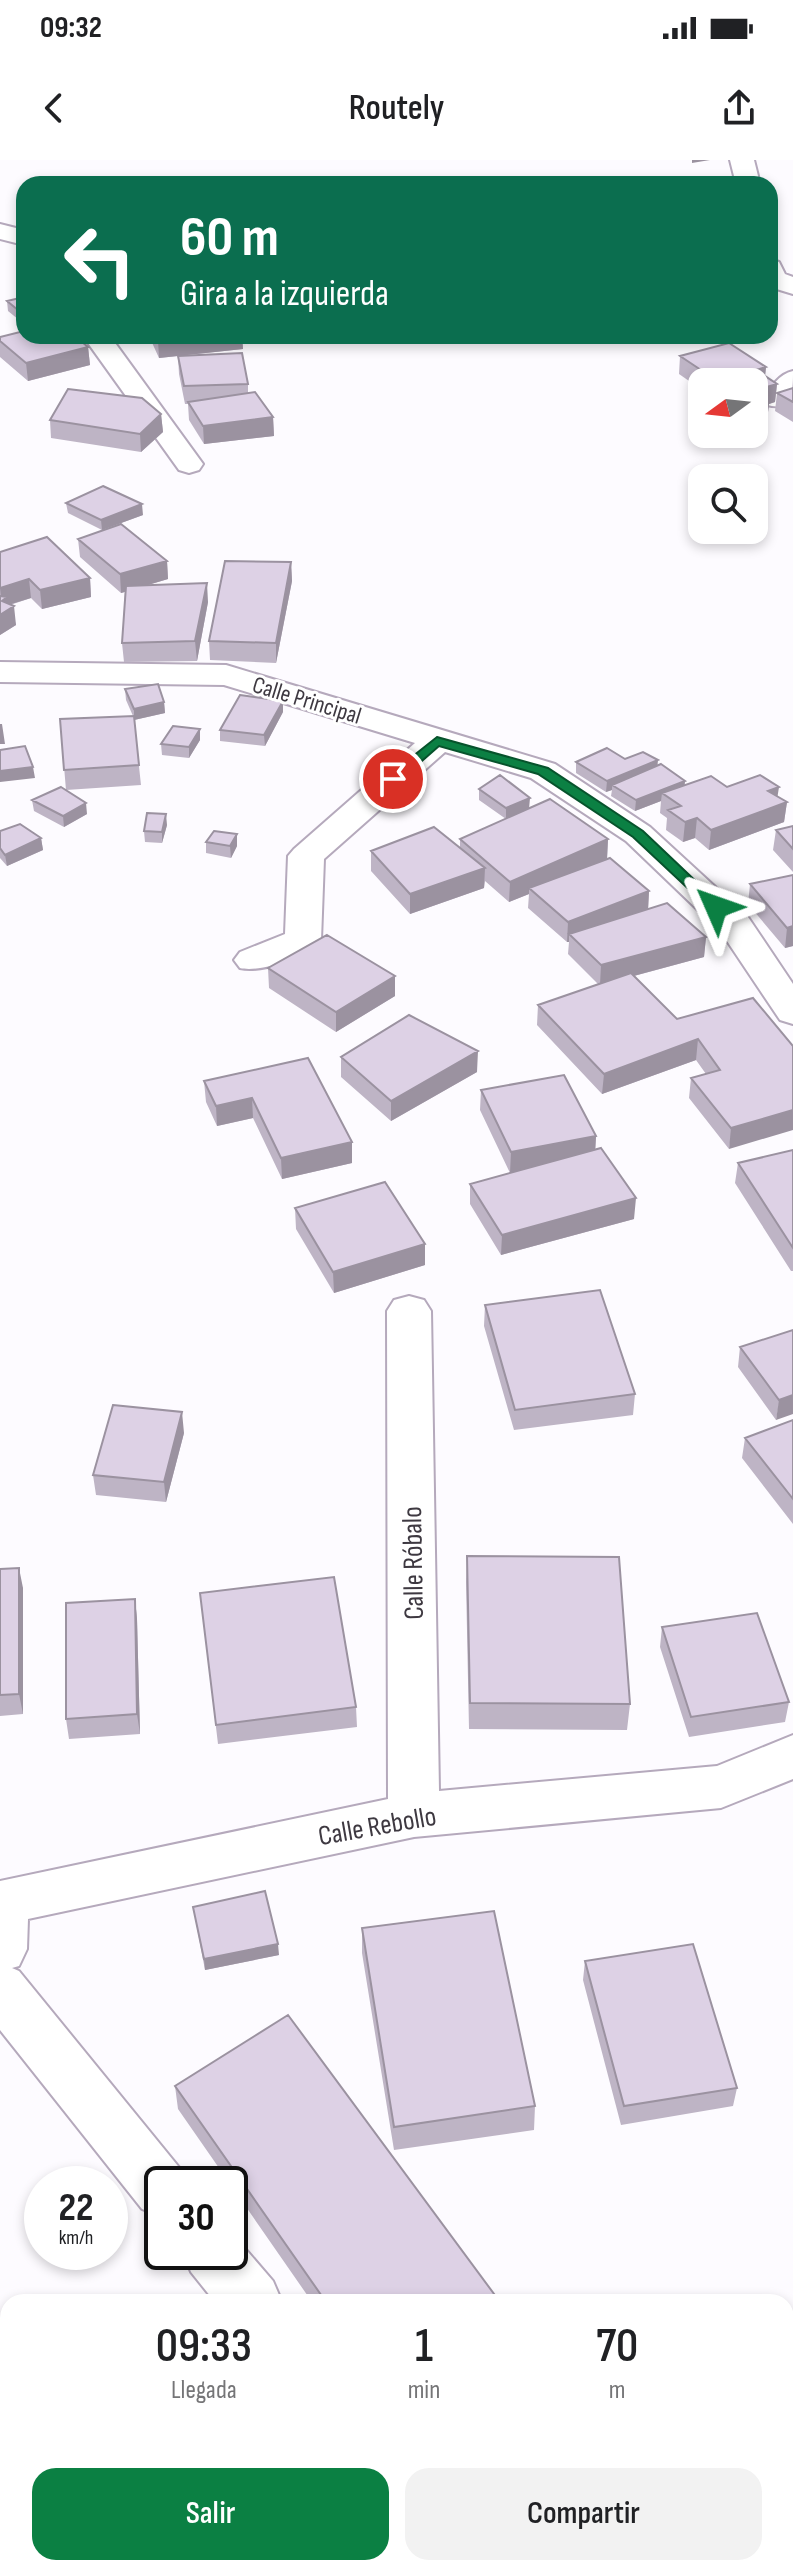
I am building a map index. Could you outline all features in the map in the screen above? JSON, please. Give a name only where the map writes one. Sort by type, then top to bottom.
[{"type":"street","points":[[102,344],[189,464]]},
{"type":"street","name":"Calle Principal","points":[[0,672],[226,675],[543,771],[638,834],[735,925],[793,1012]]},
{"type":"street","points":[[253,960],[303,940],[306,856],[437,741]]},
{"type":"street","name":"Calle Róbalo","points":[[409,1311],[414,1815]]},
{"type":"street","name":"Calle Rebollo","points":[[0,1949],[1,1915],[11,1900],[414,1815],[721,1787],[793,1756]]},
{"type":"street","points":[[0,1988],[144,2168]]},
{"type":"street","points":[[226,2270],[246,2294]]},
{"type":"building","points":[[16,299],[16,308],[7,301]]},
{"type":"building","points":[[16,333],[16,344],[84,344],[88,347],[26,363],[0,341],[0,337]]},
{"type":"building","points":[[725,344],[731,344],[766,367],[763,368],[698,368],[680,356]]},
{"type":"building","points":[[242,353],[248,384],[184,386],[178,356]]},
{"type":"building","points":[[793,388],[793,402],[777,393]]},
{"type":"building","points":[[68,389],[142,398],[161,414],[140,434],[50,420]]},
{"type":"building","points":[[255,392],[273,417],[203,426],[188,402]]},
{"type":"building","points":[[103,486],[142,504],[101,520],[66,503]]},
{"type":"building","points":[[121,524],[167,561],[120,574],[78,539]]},
{"type":"building","points":[[47,537],[90,578],[40,590],[29,579],[0,588],[0,552]]},
{"type":"building","points":[[225,561],[291,562],[276,643],[209,641]]},
{"type":"building","points":[[207,583],[195,641],[122,643],[126,586]]},
{"type":"building","points":[[0,596],[7,597],[2,601],[14,606],[0,615]]},
{"type":"building","points":[[158,684],[164,702],[134,709],[125,689]]},
{"type":"building","points":[[240,695],[283,701],[264,735],[220,730]]},
{"type":"building","points":[[134,716],[139,765],[64,770],[60,719]]},
{"type":"building","points":[[173,726],[200,729],[189,747],[161,744]]},
{"type":"building","points":[[25,746],[33,767],[0,771],[0,750]]},
{"type":"building","points":[[607,748],[625,759],[643,752],[658,760],[607,781],[576,762]]},
{"type":"building","points":[[661,764],[685,781],[636,800],[612,785]]},
{"type":"building","points":[[500,775],[530,798],[506,808],[479,789]]},
{"type":"building","points":[[760,775],[779,787],[768,791],[787,802],[711,830],[697,818],[685,822],[668,810],[681,806],[662,793],[711,776],[727,787]]},
{"type":"building","points":[[61,787],[86,803],[63,816],[32,800]]},
{"type":"building","points":[[550,799],[608,839],[510,882],[460,839]]},
{"type":"building","points":[[147,813],[166,814],[162,832],[144,831]]},
{"type":"building","points":[[20,824],[41,838],[5,855],[0,848],[0,831]]},
{"type":"building","points":[[793,826],[793,849],[776,830]]},
{"type":"building","points":[[434,827],[485,868],[410,894],[371,851]]},
{"type":"building","points":[[214,831],[237,834],[230,846],[206,842]]},
{"type":"building","points":[[610,858],[649,891],[568,922],[529,888]]},
{"type":"building","points":[[793,875],[793,926],[787,928],[750,884]]},
{"type":"building","points":[[667,903],[706,937],[601,965],[569,934]]},
{"type":"building","points":[[327,935],[395,976],[336,1012],[268,968]]},
{"type":"building","points":[[631,973],[677,1019],[753,998],[793,1046],[793,1110],[731,1128],[691,1078],[720,1070],[698,1039],[604,1074],[538,1005]]},
{"type":"building","points":[[409,1015],[478,1051],[391,1101],[341,1057]]},
{"type":"building","points":[[308,1058],[352,1142],[281,1158],[252,1098],[216,1106],[204,1081]]},
{"type":"building","points":[[564,1075],[596,1136],[511,1152],[481,1090]]},
{"type":"building","points":[[601,1148],[636,1198],[502,1235],[470,1184]]},
{"type":"building","points":[[793,1150],[793,1248],[738,1163]]},
{"type":"building","points":[[385,1182],[425,1244],[333,1272],[295,1208]]},
{"type":"building","points":[[600,1290],[635,1394],[515,1410],[485,1305]]},
{"type":"building","points":[[793,1330],[793,1395],[779,1400],[740,1347]]},
{"type":"building","points":[[113,1405],[182,1412],[164,1482],[93,1475]]},
{"type":"building","points":[[793,1420],[793,1499],[745,1438]]},
{"type":"building","points":[[467,1556],[619,1557],[630,1704],[470,1703]]},
{"type":"building","points":[[19,1568],[19,1694],[0,1695],[0,1569]]},
{"type":"building","points":[[334,1577],[356,1707],[216,1725],[200,1593]]},
{"type":"building","points":[[135,1599],[137,1714],[66,1719],[66,1603]]},
{"type":"building","points":[[757,1613],[789,1702],[691,1717],[662,1627]]},
{"type":"building","points":[[265,1891],[278,1944],[204,1959],[193,1907]]},
{"type":"building","points":[[494,1911],[535,2106],[394,2127],[362,1928]]},
{"type":"building","points":[[693,1944],[737,2088],[624,2106],[585,1961]]},
{"type":"building","points":[[288,2015],[494,2294],[320,2294],[248,2190],[248,2166],[231,2166],[175,2086]]},
{"type":"route","points":[[393,779],[437,741],[543,771],[638,834],[716,907]]}]
